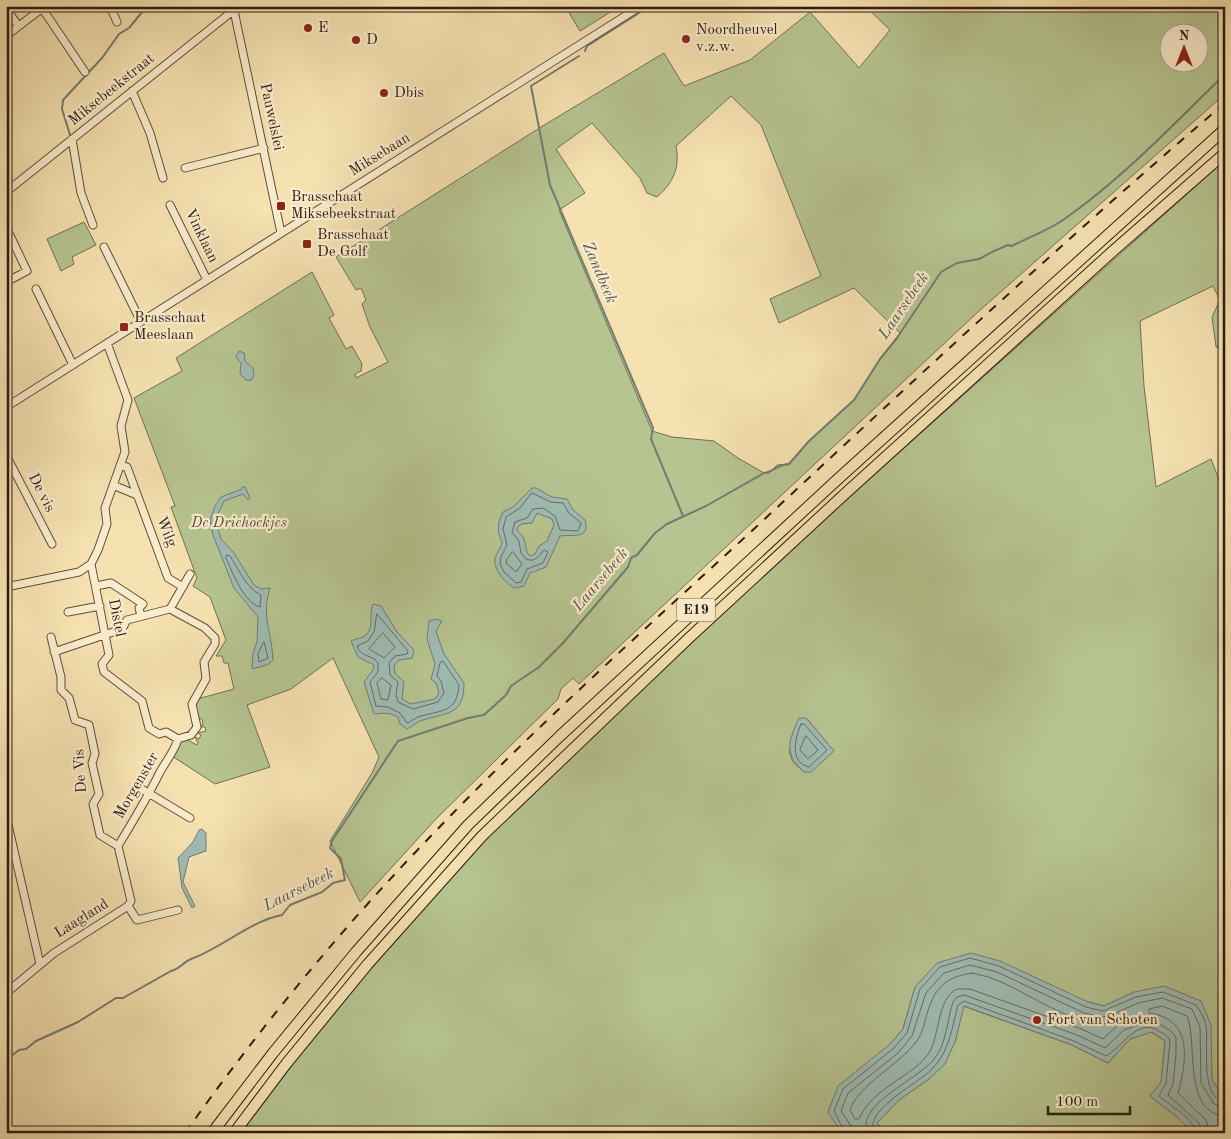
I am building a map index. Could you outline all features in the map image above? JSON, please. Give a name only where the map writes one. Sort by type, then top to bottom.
[{"type":"highway","name":"E19","points":[[212,1133],[273,1053],[356,952],[468,824],[560,736],[816,499],[1225,129]]},
{"type":"highway","name":"E19","points":[[234,1133],[286,1064],[367,965],[482,836],[689,638],[834,504],[1113,251],[1225,153]]},
{"type":"street","points":[[110,6],[117,22]]},
{"type":"street","name":"Miksebaan","points":[[6,406],[641,6]]},
{"type":"street","points":[[6,36],[44,7],[85,72]]},
{"type":"street","name":"Pauwelslei","points":[[234,8],[281,233]]},
{"type":"street","name":"Miksebeekstraat","points":[[6,192],[234,8]]},
{"type":"street","points":[[6,9],[18,25]]},
{"type":"street","points":[[132,91],[150,133],[163,178]]},
{"type":"street","points":[[72,139],[81,193],[94,225]]},
{"type":"street","points":[[185,168],[264,148]]},
{"type":"street","name":"Vinklaan","points":[[170,205],[207,280]]},
{"type":"street","points":[[6,227],[28,270],[6,282]]},
{"type":"street","points":[[104,247],[140,322]]},
{"type":"street","points":[[36,289],[72,365]]},
{"type":"street","points":[[6,587],[67,576],[79,572],[90,564],[107,524],[104,508],[124,466],[125,452],[120,426],[128,400],[107,344]]},
{"type":"street","name":"De vis","points":[[6,455],[52,544]]},
{"type":"street","name":"Wilg","points":[[124,466],[168,578],[183,587]]},
{"type":"street","points":[[113,486],[137,495]]},
{"type":"street","name":"Distel","points":[[90,564],[109,655],[102,664],[104,672],[142,701],[149,728],[159,734],[166,732],[178,739]]},
{"type":"street","points":[[170,609],[190,574]]},
{"type":"street","points":[[96,586],[111,583],[143,604],[140,608],[141,616]]},
{"type":"street","points":[[68,612],[100,606]]},
{"type":"street","points":[[54,652],[122,629],[127,620],[170,609],[205,628],[216,638],[215,644],[204,662],[206,679],[192,704],[197,727],[191,736],[178,739]]},
{"type":"street","name":"De Vis","points":[[51,637],[61,677],[61,690],[69,698],[75,720],[89,725],[96,754],[92,763],[99,794],[93,804],[100,835],[118,846]]},
{"type":"street","name":"Morgenster","points":[[118,846],[150,794],[157,777],[176,747],[178,739]]},
{"type":"street","points":[[140,788],[190,818]]},
{"type":"street","points":[[6,816],[40,964]]},
{"type":"street","points":[[118,846],[131,901],[128,906]]},
{"type":"street","name":"Laagland","points":[[6,993],[40,964],[83,933],[128,906],[137,920],[178,910]]},
{"type":"green space","points":[[565,6],[620,6],[580,31]]},
{"type":"green space","name":"De Driehoekjes","points":[[865,6],[1225,6],[1225,94],[978,312],[579,684],[573,678],[561,689],[558,699],[436,819],[360,902],[330,841],[372,773],[379,757],[333,658],[291,689],[247,705],[270,767],[215,784],[172,756],[180,739],[186,739],[197,745],[195,737],[199,739],[201,735],[198,733],[206,731],[205,727],[199,727],[203,725],[202,719],[197,718],[199,717],[194,703],[201,698],[234,689],[228,663],[224,663],[222,656],[216,656],[226,640],[210,597],[193,586],[197,578],[171,507],[175,506],[134,398],[182,371],[176,358],[312,272],[334,315],[329,318],[346,349],[352,346],[362,364],[361,371],[355,374],[356,378],[388,362],[370,327],[362,304],[366,300],[361,288],[356,290],[336,257],[541,127],[664,53],[684,86],[750,60],[810,12],[859,68],[890,30]],"holes":[[[731,96],[761,125],[821,276],[770,299],[779,323],[854,288],[900,333],[880,359],[854,400],[809,441],[789,464],[777,465],[769,473],[764,473],[738,458],[714,441],[672,437],[652,431],[559,210],[585,193],[556,149],[592,123],[640,178],[647,193],[657,197],[672,180],[677,161],[676,146]]]},
{"type":"green space","points":[[1225,160],[1225,310],[1221,342],[1225,350],[1216,347],[1212,317],[1220,300],[1213,286],[1140,321],[1144,386],[1156,487],[1211,459],[1225,495],[1225,1100],[1212,1080],[1211,1059],[1134,992],[1104,1006],[1088,1002],[915,987],[903,1029],[890,1044],[841,1132],[843,1133],[241,1133],[291,1067],[371,969],[486,839],[692,642],[852,495]],"holes":[[[806,718],[834,751],[804,772],[793,762],[789,751]]]},
{"type":"green space","points":[[84,222],[96,245],[72,257],[74,264],[61,271],[47,239]]},
{"type":"green space","points":[[963,1006],[1072,1045],[1108,1063],[1130,1039],[1151,1032],[1165,1041],[1161,1083],[1150,1096],[1176,1116],[1193,1133],[885,1133],[877,1123],[899,1100],[929,1079],[955,1042]]},
{"type":"water","points":[[239,351],[244,353],[245,361],[253,368],[254,376],[251,380],[246,380],[240,374],[241,363],[236,357]]},
{"type":"water","points":[[242,487],[245,487],[250,498],[248,500],[243,494],[224,501],[215,520],[221,539],[234,553],[254,585],[261,589],[270,588],[267,616],[273,660],[267,665],[252,669],[253,653],[257,642],[258,617],[234,588],[213,535],[210,520],[215,506],[221,497],[242,489]]},
{"type":"water","points":[[532,488],[536,488],[552,497],[567,499],[573,510],[585,520],[586,526],[585,531],[579,535],[560,536],[546,567],[530,573],[524,586],[514,588],[500,575],[495,562],[502,543],[499,535],[500,520],[503,512],[513,507]],"holes":[[[537,513],[552,519],[554,525],[547,541],[539,546],[535,554],[530,556],[527,552],[525,541],[517,528],[521,524],[532,523]]]},
{"type":"water","points":[[373,604],[381,606],[397,632],[414,650],[412,658],[399,660],[394,666],[395,673],[404,682],[402,699],[411,704],[435,699],[439,693],[436,683],[431,679],[435,664],[427,639],[429,621],[437,619],[442,621],[436,631],[444,654],[464,683],[461,702],[457,708],[445,714],[420,721],[407,729],[400,724],[398,717],[395,715],[386,713],[374,714],[364,682],[373,670],[374,665],[358,657],[351,641],[363,637],[369,632]]},
{"type":"water","points":[[799,718],[806,718],[834,751],[811,772],[804,772],[793,759],[791,753],[790,741]]},
{"type":"water","points":[[202,829],[206,833],[206,851],[189,857],[183,882],[195,906],[192,908],[182,888],[178,858],[193,842],[199,830]]},
{"type":"water","points":[[971,953],[1000,961],[1088,1002],[1104,1006],[1134,992],[1164,986],[1201,1001],[1211,1025],[1212,1080],[1225,1100],[1225,1133],[1193,1133],[1176,1116],[1150,1096],[1161,1082],[1165,1041],[1152,1032],[1130,1039],[1108,1063],[1072,1045],[964,1006],[955,1042],[945,1064],[929,1079],[899,1100],[877,1123],[885,1133],[841,1132],[828,1112],[838,1086],[890,1044],[903,1029],[915,987],[937,963]]},
{"type":"waterway","points":[[70,135],[62,109],[63,100],[102,58],[119,34],[129,28],[147,6]]},
{"type":"waterway","name":"Zandbeek","points":[[585,51],[587,46],[650,6]]},
{"type":"waterway","name":"Zandbeek","points":[[579,56],[531,86],[550,185],[653,428],[651,439],[683,516]]},
{"type":"waterway","name":"Laarsebeek","points":[[6,1060],[19,1050],[26,1049],[36,1041],[78,1022],[116,998],[123,998],[177,969],[188,960],[247,929],[270,918],[282,915],[290,905],[322,892],[333,883],[345,880],[341,859],[330,848],[332,841],[398,741],[468,718],[484,715],[506,695],[511,686],[539,667],[563,643],[628,567],[631,558],[637,555],[655,533],[667,524],[706,506],[764,473],[789,464],[809,441],[854,400],[880,359],[897,338],[941,272],[957,263],[979,259],[1008,245],[1012,246],[1063,220],[1127,169],[1225,74]]},
{"type":"railway","points":[[185,1133],[271,1018],[332,944],[396,873],[508,758],[988,313],[1105,207],[1225,103]]},
{"type":"place","name":"E","points":[[308,28]]},
{"type":"place","name":"Noordheuvel v.z.w.","points":[[686,39]]},
{"type":"place","name":"D","points":[[356,40]]},
{"type":"place","name":"Dbis","points":[[384,93]]},
{"type":"place","name":"Brasschaat Miksebeekstraat","points":[[281,206]]},
{"type":"place","name":"Brasschaat De Golf","points":[[307,244]]},
{"type":"place","name":"Brasschaat Meeslaan","points":[[124,327]]},
{"type":"place","name":"Fort van Schoten","points":[[1037,1020]]}]
